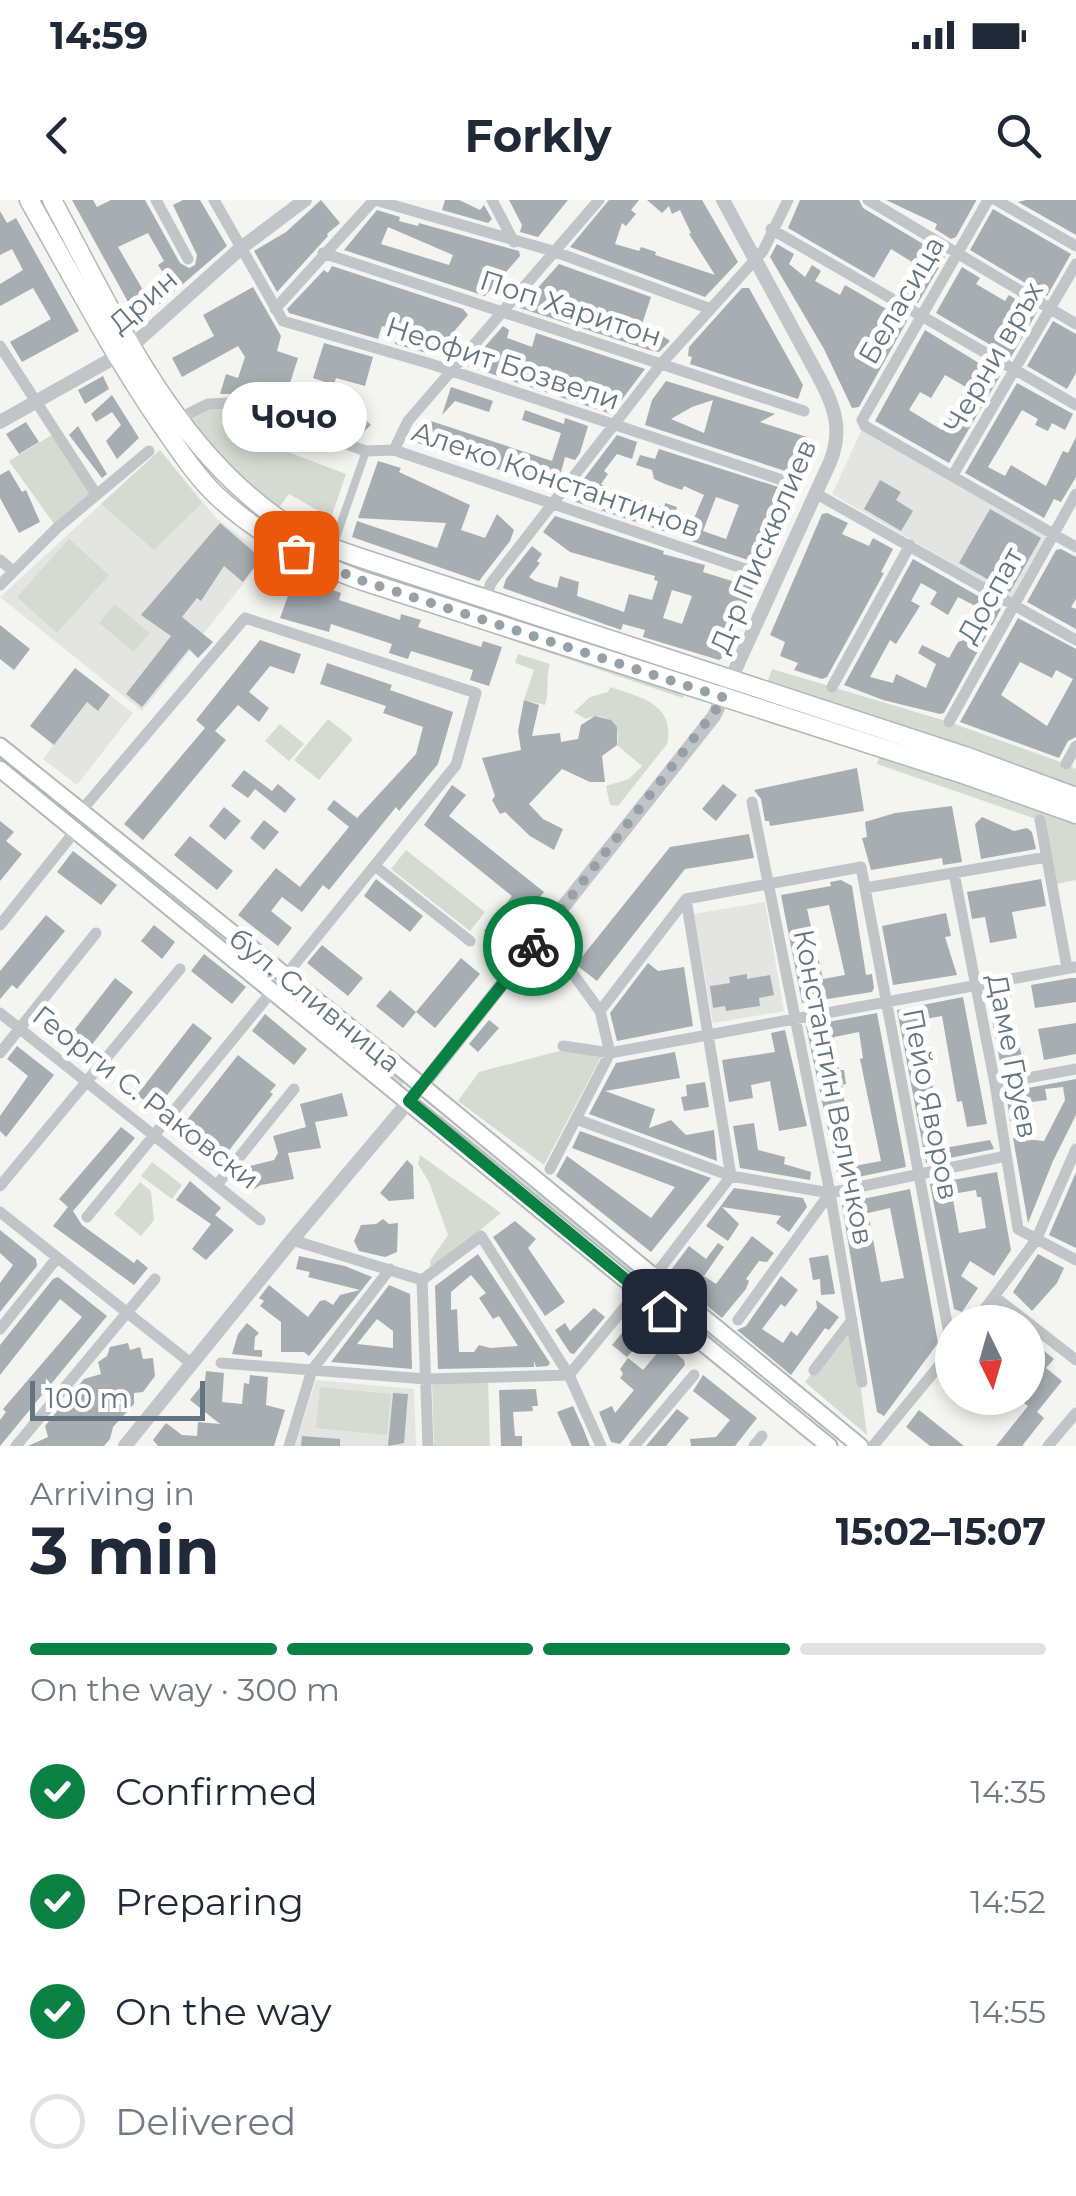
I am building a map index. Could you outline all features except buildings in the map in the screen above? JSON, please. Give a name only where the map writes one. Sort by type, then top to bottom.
[{"type":"main road","points":[[30,200],[124,351],[214,463],[259,504],[293,528],[333,548],[1076,796]]},
{"type":"main road","points":[[52,200],[160,422],[215,494],[260,532],[286,548],[360,580],[1076,814]]},
{"type":"main road","name":"бул. Сливница","points":[[0,746],[286,974],[860,1446]]},
{"type":"main road","name":"бул. Сливница","points":[[0,769],[828,1446]]},
{"type":"street","points":[[156,200],[188,259]]},
{"type":"street","points":[[214,200],[275,309],[374,200],[554,252],[708,308]]},
{"type":"street","name":"Дрин","points":[[0,422],[124,351],[241,248],[305,200]]},
{"type":"street","points":[[492,200],[514,242]]},
{"type":"street","points":[[394,450],[408,421],[599,200]]},
{"type":"street","name":"Д-р Пискюлиев","points":[[125,1446],[409,1101],[725,698],[836,447],[836,416],[723,200]]},
{"type":"street","points":[[485,599],[491,583],[661,364],[763,250],[788,200]]},
{"type":"street","points":[[868,200],[1076,324]]},
{"type":"street","points":[[992,200],[1076,246]]},
{"type":"street","name":"Беласица","points":[[954,474],[865,426],[864,414],[992,200]]},
{"type":"street","points":[[745,240],[771,229]]},
{"type":"street","points":[[771,229],[1076,405]]},
{"type":"street","name":"Поп Харитон","points":[[324,253],[804,410]]},
{"type":"street","name":"Черни връх","points":[[954,474],[1076,264]]},
{"type":"street","name":"Неофит Бозвели","points":[[275,309],[282,321],[450,370],[788,482]]},
{"type":"street","points":[[0,346],[96,494]]},
{"type":"street","name":"Алеко Константинов","points":[[180,418],[208,404],[229,403],[366,451],[394,450],[745,569]]},
{"type":"street","points":[[0,585],[96,494],[149,451]]},
{"type":"street","points":[[333,548],[366,451]]},
{"type":"street","points":[[954,474],[1076,547]]},
{"type":"street","points":[[815,492],[1076,640]]},
{"type":"street","name":"Доспат","points":[[949,722],[1076,494]]},
{"type":"street","points":[[832,687],[910,545]]},
{"type":"street","points":[[0,560],[12,570]]},
{"type":"street","points":[[82,811],[245,618],[476,694],[456,765],[286,974]]},
{"type":"street","points":[[1066,764],[1076,746]]},
{"type":"street","name":"Константин Величков","points":[[752,802],[830,1193],[862,1382]]},
{"type":"street","points":[[563,1046],[610,1052],[1072,967],[1040,820]]},
{"type":"street","points":[[0,924],[76,830]]},
{"type":"street","points":[[865,888],[1047,857]]},
{"type":"street","points":[[374,866],[470,941]]},
{"type":"street","name":"Пейо Яворов","points":[[770,885],[861,867],[944,1305]]},
{"type":"street","name":"Даме Груев","points":[[954,873],[1018,1228],[1036,1240]]},
{"type":"street","points":[[600,1011],[686,900],[770,885]]},
{"type":"street","points":[[653,1278],[732,1176],[686,900]]},
{"type":"street","points":[[0,1053],[96,933]]},
{"type":"street","points":[[543,933],[600,1011],[610,1052],[550,1168]]},
{"type":"street","points":[[0,1186],[180,969]]},
{"type":"street","points":[[86,1217],[273,990]]},
{"type":"street","name":"Георги С. Раковски","points":[[0,1013],[260,1220]]},
{"type":"street","points":[[995,1084],[1076,1068]]},
{"type":"street","points":[[217,1185],[294,1088]]},
{"type":"street","points":[[576,1120],[732,1176],[830,1193],[1006,1156]]},
{"type":"street","points":[[988,1305],[1036,1240],[1076,1149]]},
{"type":"street","points":[[738,1320],[830,1193]]},
{"type":"street","points":[[0,1212],[192,1364]]},
{"type":"street","points":[[422,1280],[482,1236],[569,1375],[602,1446]]},
{"type":"street","points":[[292,1240],[422,1280]]},
{"type":"street","points":[[1036,1240],[1076,1260]]},
{"type":"street","points":[[0,1329],[57,1258]]},
{"type":"street","points":[[289,1446],[312,1370],[390,1269]]},
{"type":"street","points":[[16,1446],[154,1280]]},
{"type":"street","points":[[422,1280],[428,1446]]},
{"type":"street","points":[[220,1363],[426,1379],[569,1375],[639,1290]]},
{"type":"street","points":[[995,1297],[1076,1360]]},
{"type":"street","points":[[814,1370],[852,1320]]},
{"type":"street","points":[[873,1446],[935,1371]]},
{"type":"street","points":[[634,1446],[694,1375]]},
{"type":"street","points":[[1048,1446],[1076,1413]]},
{"type":"shaded area","points":[[208,404],[266,416],[264,423],[280,449],[346,474],[331,518],[289,494],[273,515],[180,418]]},
{"type":"shaded area","points":[[862,429],[1047,533],[1012,598],[832,494]]},
{"type":"shaded area","points":[[55,433],[96,494],[57,528],[9,461]]},
{"type":"shaded area","points":[[160,450],[217,519],[266,555],[142,711],[0,597]]},
{"type":"shaded area","points":[[160,450],[202,503],[154,550],[101,504]]},
{"type":"shaded area","points":[[69,539],[109,575],[57,633],[17,597]]},
{"type":"shaded area","points":[[372,593],[686,689],[683,698]]},
{"type":"shaded area","points":[[115,604],[150,633],[134,652],[99,623]]},
{"type":"shaded area","points":[[518,654],[550,664],[545,705],[524,700],[534,670],[515,663]]},
{"type":"shaded area","points":[[772,669],[949,722],[1066,764],[1076,769],[1076,789],[766,686]]},
{"type":"shaded area","points":[[610,687],[653,704],[661,711],[668,730],[667,744],[618,806],[610,805],[606,786],[629,779],[642,766],[617,745],[617,731],[611,721],[600,717],[586,719],[574,712],[590,697],[608,692]]},
{"type":"shaded area","points":[[110,695],[133,713],[77,785],[43,759],[87,702],[98,711]]},
{"type":"shaded area","points":[[328,719],[353,739],[319,780],[294,760]]},
{"type":"shaded area","points":[[280,724],[304,744],[289,761],[265,741]]},
{"type":"shaded area","points":[[0,747],[409,1076],[397,1091],[0,770]]},
{"type":"shaded area","points":[[880,755],[1076,824],[1076,880],[1052,885],[1039,820],[877,764]]},
{"type":"shaded area","points":[[406,850],[485,912],[470,931],[391,869]]},
{"type":"shaded area","points":[[765,902],[784,1011],[713,1023],[694,914]]},
{"type":"shaded area","points":[[559,1051],[601,1057],[544,1165],[458,1101],[479,1072]]},
{"type":"shaded area","points":[[440,1115],[797,1401],[796,1404],[434,1122]]},
{"type":"shaded area","points":[[420,1155],[501,1213],[431,1270],[430,1261],[448,1235],[429,1182],[418,1164]]},
{"type":"shaded area","points":[[152,1162],[182,1185],[172,1199],[141,1176]]},
{"type":"shaded area","points":[[140,1182],[151,1191],[154,1220],[141,1236],[114,1214]]},
{"type":"shaded area","points":[[852,1320],[867,1435],[805,1382]]},
{"type":"shaded area","points":[[316,1380],[414,1389],[416,1446],[295,1446]]},
{"type":"shaded area","points":[[488,1380],[490,1446],[434,1446],[432,1382]]},
{"type":"shaded area","points":[[320,1387],[391,1394],[387,1435],[316,1428]]},
{"type":"way so far","points":[[296,553],[360,580],[725,698],[533,946]]},
{"type":"place","name":"Чочо","points":[[296,553]]},
{"type":"route","points":[[533,946],[409,1101],[664,1311]]}]
